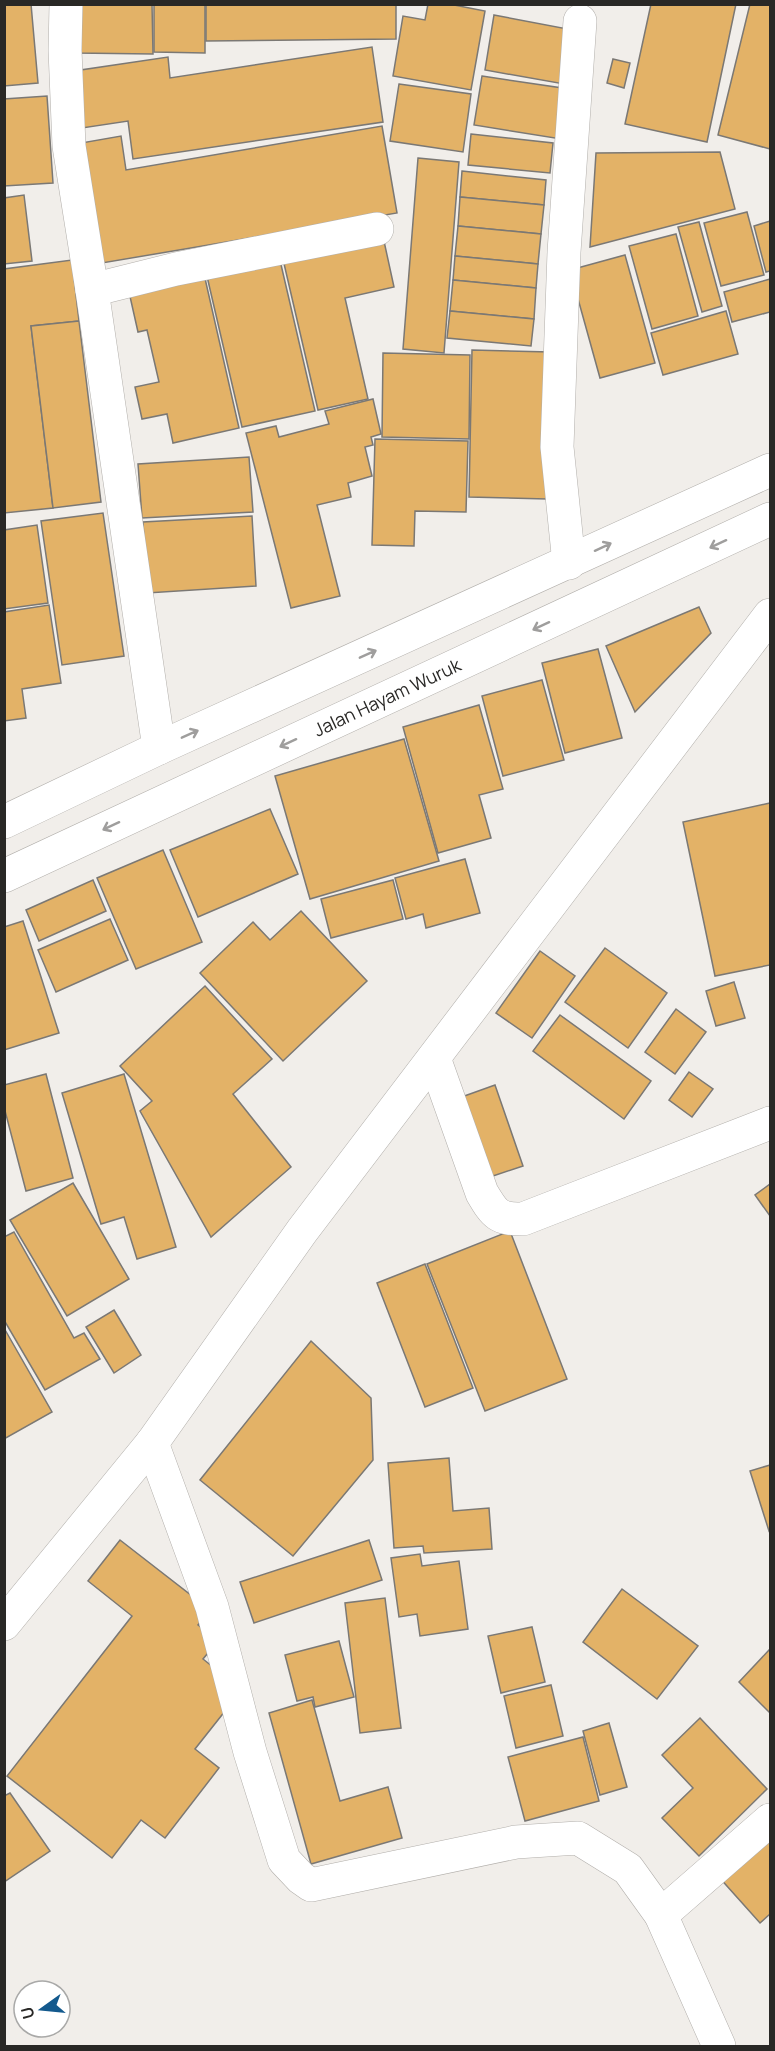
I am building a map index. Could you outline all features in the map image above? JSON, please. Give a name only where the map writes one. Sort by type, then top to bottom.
[{"type":"street","points":[[66,4],[65,50],[69,146],[159,748]]},
{"type":"street","points":[[569,563],[557,447],[564,252],[580,21]]},
{"type":"street","points":[[92,290],[176,269],[377,229]]},
{"type":"street","points":[[4,822],[159,748],[771,470]]},
{"type":"street","name":"Jalan Hayam Wuruk","points":[[4,876],[771,519]]},
{"type":"street","points":[[4,1624],[152,1443],[302,1231],[771,615]]},
{"type":"street","points":[[434,1058],[482,1193],[493,1212],[506,1219],[523,1219],[771,1123]]},
{"type":"street","points":[[152,1443],[212,1607],[250,1752],[284,1860],[311,1885],[516,1842],[578,1838],[628,1869],[661,1915],[720,2046]]},
{"type":"street","points":[[661,1915],[771,1820]]},
{"type":"building","points":[[4,4],[31,4],[38,83],[4,86]]},
{"type":"building","points":[[75,4],[152,4],[153,54],[75,53]]},
{"type":"building","points":[[154,4],[205,4],[205,53],[154,52]]},
{"type":"building","points":[[206,4],[396,4],[396,39],[206,41]]},
{"type":"building","points":[[428,4],[449,4],[485,11],[471,90],[393,76],[403,16],[425,20]]},
{"type":"building","points":[[651,4],[736,4],[707,142],[625,124]]},
{"type":"building","points":[[750,4],[770,4],[770,149],[718,135]]},
{"type":"building","points":[[494,15],[573,30],[564,84],[485,70]]},
{"type":"building","points":[[372,47],[383,122],[133,159],[128,121],[82,128],[74,71],[168,57],[170,78]]},
{"type":"building","points":[[613,59],[630,63],[624,88],[607,83]]},
{"type":"building","points":[[482,76],[569,89],[561,139],[474,125]]},
{"type":"building","points":[[399,84],[471,94],[463,152],[390,141]]},
{"type":"building","points":[[47,96],[53,183],[4,186],[4,99]]},
{"type":"building","points":[[382,126],[397,213],[102,263],[81,143],[121,136],[126,170]]},
{"type":"building","points":[[471,134],[553,143],[550,173],[468,165]]},
{"type":"building","points":[[720,152],[735,209],[590,247],[596,153]]},
{"type":"building","points":[[418,158],[459,162],[444,353],[403,349]]},
{"type":"building","points":[[462,171],[546,180],[544,205],[460,197]]},
{"type":"building","points":[[24,195],[32,261],[4,264],[4,198]]},
{"type":"building","points":[[460,197],[544,205],[541,234],[458,226]]},
{"type":"building","points":[[747,212],[764,275],[721,286],[704,223]]},
{"type":"building","points":[[770,221],[770,271],[766,272],[754,226]]},
{"type":"building","points":[[699,222],[722,306],[702,312],[678,227]]},
{"type":"building","points":[[458,226],[541,234],[538,264],[455,256]]},
{"type":"building","points":[[382,232],[394,287],[345,298],[368,399],[318,410],[282,255]]},
{"type":"building","points":[[676,234],[698,316],[652,329],[629,246]]},
{"type":"building","points":[[625,255],[655,363],[600,378],[570,270]]},
{"type":"building","points":[[279,256],[315,411],[242,427],[206,272]]},
{"type":"building","points":[[455,256],[538,264],[536,288],[453,280]]},
{"type":"building","points":[[72,260],[79,321],[31,326],[53,508],[4,513],[4,269]]},
{"type":"building","points":[[204,274],[239,428],[173,443],[167,414],[142,419],[135,387],[159,382],[147,330],[138,332],[129,292]]},
{"type":"building","points":[[770,279],[770,312],[732,322],[724,292]]},
{"type":"building","points":[[453,280],[536,288],[534,319],[450,311]]},
{"type":"building","points":[[450,311],[534,319],[531,346],[447,338]]},
{"type":"building","points":[[726,311],[738,354],[663,375],[651,333]]},
{"type":"building","points":[[79,321],[101,502],[53,508],[31,326]]},
{"type":"building","points":[[472,350],[550,352],[547,499],[469,497]]},
{"type":"building","points":[[383,353],[470,355],[469,439],[382,437]]},
{"type":"building","points":[[373,399],[381,434],[371,437],[373,445],[365,447],[372,476],[348,483],[351,497],[317,505],[340,596],[291,608],[246,433],[276,426],[279,437],[329,424],[325,411]]},
{"type":"building","points":[[375,439],[468,441],[466,512],[415,511],[414,546],[372,545]]},
{"type":"building","points":[[249,457],[253,512],[142,518],[138,464]]},
{"type":"building","points":[[103,513],[124,656],[62,665],[41,521]]},
{"type":"building","points":[[252,516],[256,586],[147,593],[143,522]]},
{"type":"building","points":[[37,525],[48,603],[4,609],[4,530]]},
{"type":"building","points":[[49,605],[61,683],[22,689],[26,718],[4,721],[4,612]]},
{"type":"building","points":[[699,607],[711,633],[635,712],[606,646]]},
{"type":"building","points":[[598,649],[622,738],[565,753],[542,663]]},
{"type":"building","points":[[542,680],[564,760],[503,776],[482,696]]},
{"type":"building","points":[[479,705],[503,789],[479,795],[491,838],[438,853],[403,727]]},
{"type":"building","points":[[404,739],[439,861],[310,899],[275,776]]},
{"type":"building","points":[[770,803],[770,965],[715,976],[683,822]]},
{"type":"building","points":[[270,809],[298,874],[198,917],[170,850]]},
{"type":"building","points":[[163,850],[202,942],[136,969],[97,878]]},
{"type":"building","points":[[465,859],[480,913],[426,928],[423,914],[406,919],[395,878]]},
{"type":"building","points":[[93,880],[106,911],[39,941],[26,910]]},
{"type":"building","points":[[393,880],[403,919],[331,938],[321,899]]},
{"type":"building","points":[[301,911],[367,981],[283,1061],[200,973],[253,922],[270,940]]},
{"type":"building","points":[[110,919],[128,960],[56,992],[38,950]]},
{"type":"building","points":[[23,921],[59,1033],[4,1050],[4,927]]},
{"type":"building","points":[[605,948],[667,993],[628,1048],[565,1002]]},
{"type":"building","points":[[540,951],[575,976],[532,1038],[496,1013]]},
{"type":"building","points":[[734,982],[745,1018],[716,1026],[706,991]]},
{"type":"building","points":[[205,986],[272,1059],[233,1094],[291,1167],[211,1237],[140,1111],[152,1101],[120,1066]]},
{"type":"building","points":[[676,1009],[706,1032],[675,1074],[645,1052]]},
{"type":"building","points":[[560,1015],[651,1081],[624,1119],[533,1051]]},
{"type":"building","points":[[689,1072],[713,1089],[692,1117],[669,1100]]},
{"type":"building","points":[[46,1074],[73,1178],[26,1191],[4,1107],[4,1085]]},
{"type":"building","points":[[124,1074],[176,1247],[137,1259],[124,1217],[101,1224],[62,1093]]},
{"type":"building","points":[[495,1085],[523,1166],[484,1179],[456,1099]]},
{"type":"building","points":[[73,1183],[129,1279],[67,1316],[10,1220]]},
{"type":"building","points":[[770,1184],[770,1216],[755,1195]]},
{"type":"building","points":[[510,1231],[567,1379],[485,1411],[427,1264]]},
{"type":"building","points":[[14,1232],[74,1338],[84,1333],[100,1359],[45,1390],[4,1320],[4,1237]]},
{"type":"building","points":[[425,1264],[473,1388],[425,1407],[377,1283]]},
{"type":"building","points":[[114,1310],[141,1355],[114,1373],[86,1327]]},
{"type":"building","points":[[4,1328],[52,1412],[4,1439]]},
{"type":"building","points":[[311,1341],[371,1398],[373,1460],[293,1556],[200,1480]]},
{"type":"building","points":[[449,1458],[453,1511],[489,1508],[492,1549],[424,1553],[423,1546],[394,1548],[388,1463]]},
{"type":"building","points":[[770,1465],[770,1530],[769,1531],[750,1471]]},
{"type":"building","points":[[120,1540],[210,1610],[198,1625],[218,1641],[203,1659],[229,1680],[233,1701],[195,1749],[219,1768],[165,1838],[141,1820],[112,1858],[7,1776],[132,1616],[88,1581]]},
{"type":"building","points":[[369,1540],[382,1580],[254,1623],[240,1582]]},
{"type":"building","points":[[420,1554],[422,1566],[459,1561],[468,1629],[420,1636],[417,1614],[399,1617],[391,1558]]},
{"type":"building","points":[[622,1589],[698,1646],[657,1699],[583,1642]]},
{"type":"building","points":[[385,1598],[401,1728],[360,1733],[345,1603]]},
{"type":"building","points":[[532,1627],[545,1682],[501,1693],[488,1636]]},
{"type":"building","points":[[339,1641],[354,1697],[315,1707],[313,1697],[297,1701],[285,1655]]},
{"type":"building","points":[[770,1649],[770,1713],[739,1682]]},
{"type":"building","points":[[551,1685],[563,1736],[516,1748],[504,1696]]},
{"type":"building","points":[[312,1700],[340,1801],[388,1787],[402,1838],[311,1864],[269,1713]]},
{"type":"building","points":[[700,1718],[767,1789],[699,1856],[662,1818],[693,1788],[662,1755]]},
{"type":"building","points":[[609,1723],[627,1787],[600,1795],[583,1731]]},
{"type":"building","points":[[583,1737],[599,1801],[525,1821],[508,1757]]},
{"type":"building","points":[[10,1793],[50,1851],[4,1882],[4,1796]]},
{"type":"building","points":[[770,1829],[770,1914],[760,1923],[718,1876]]}]
